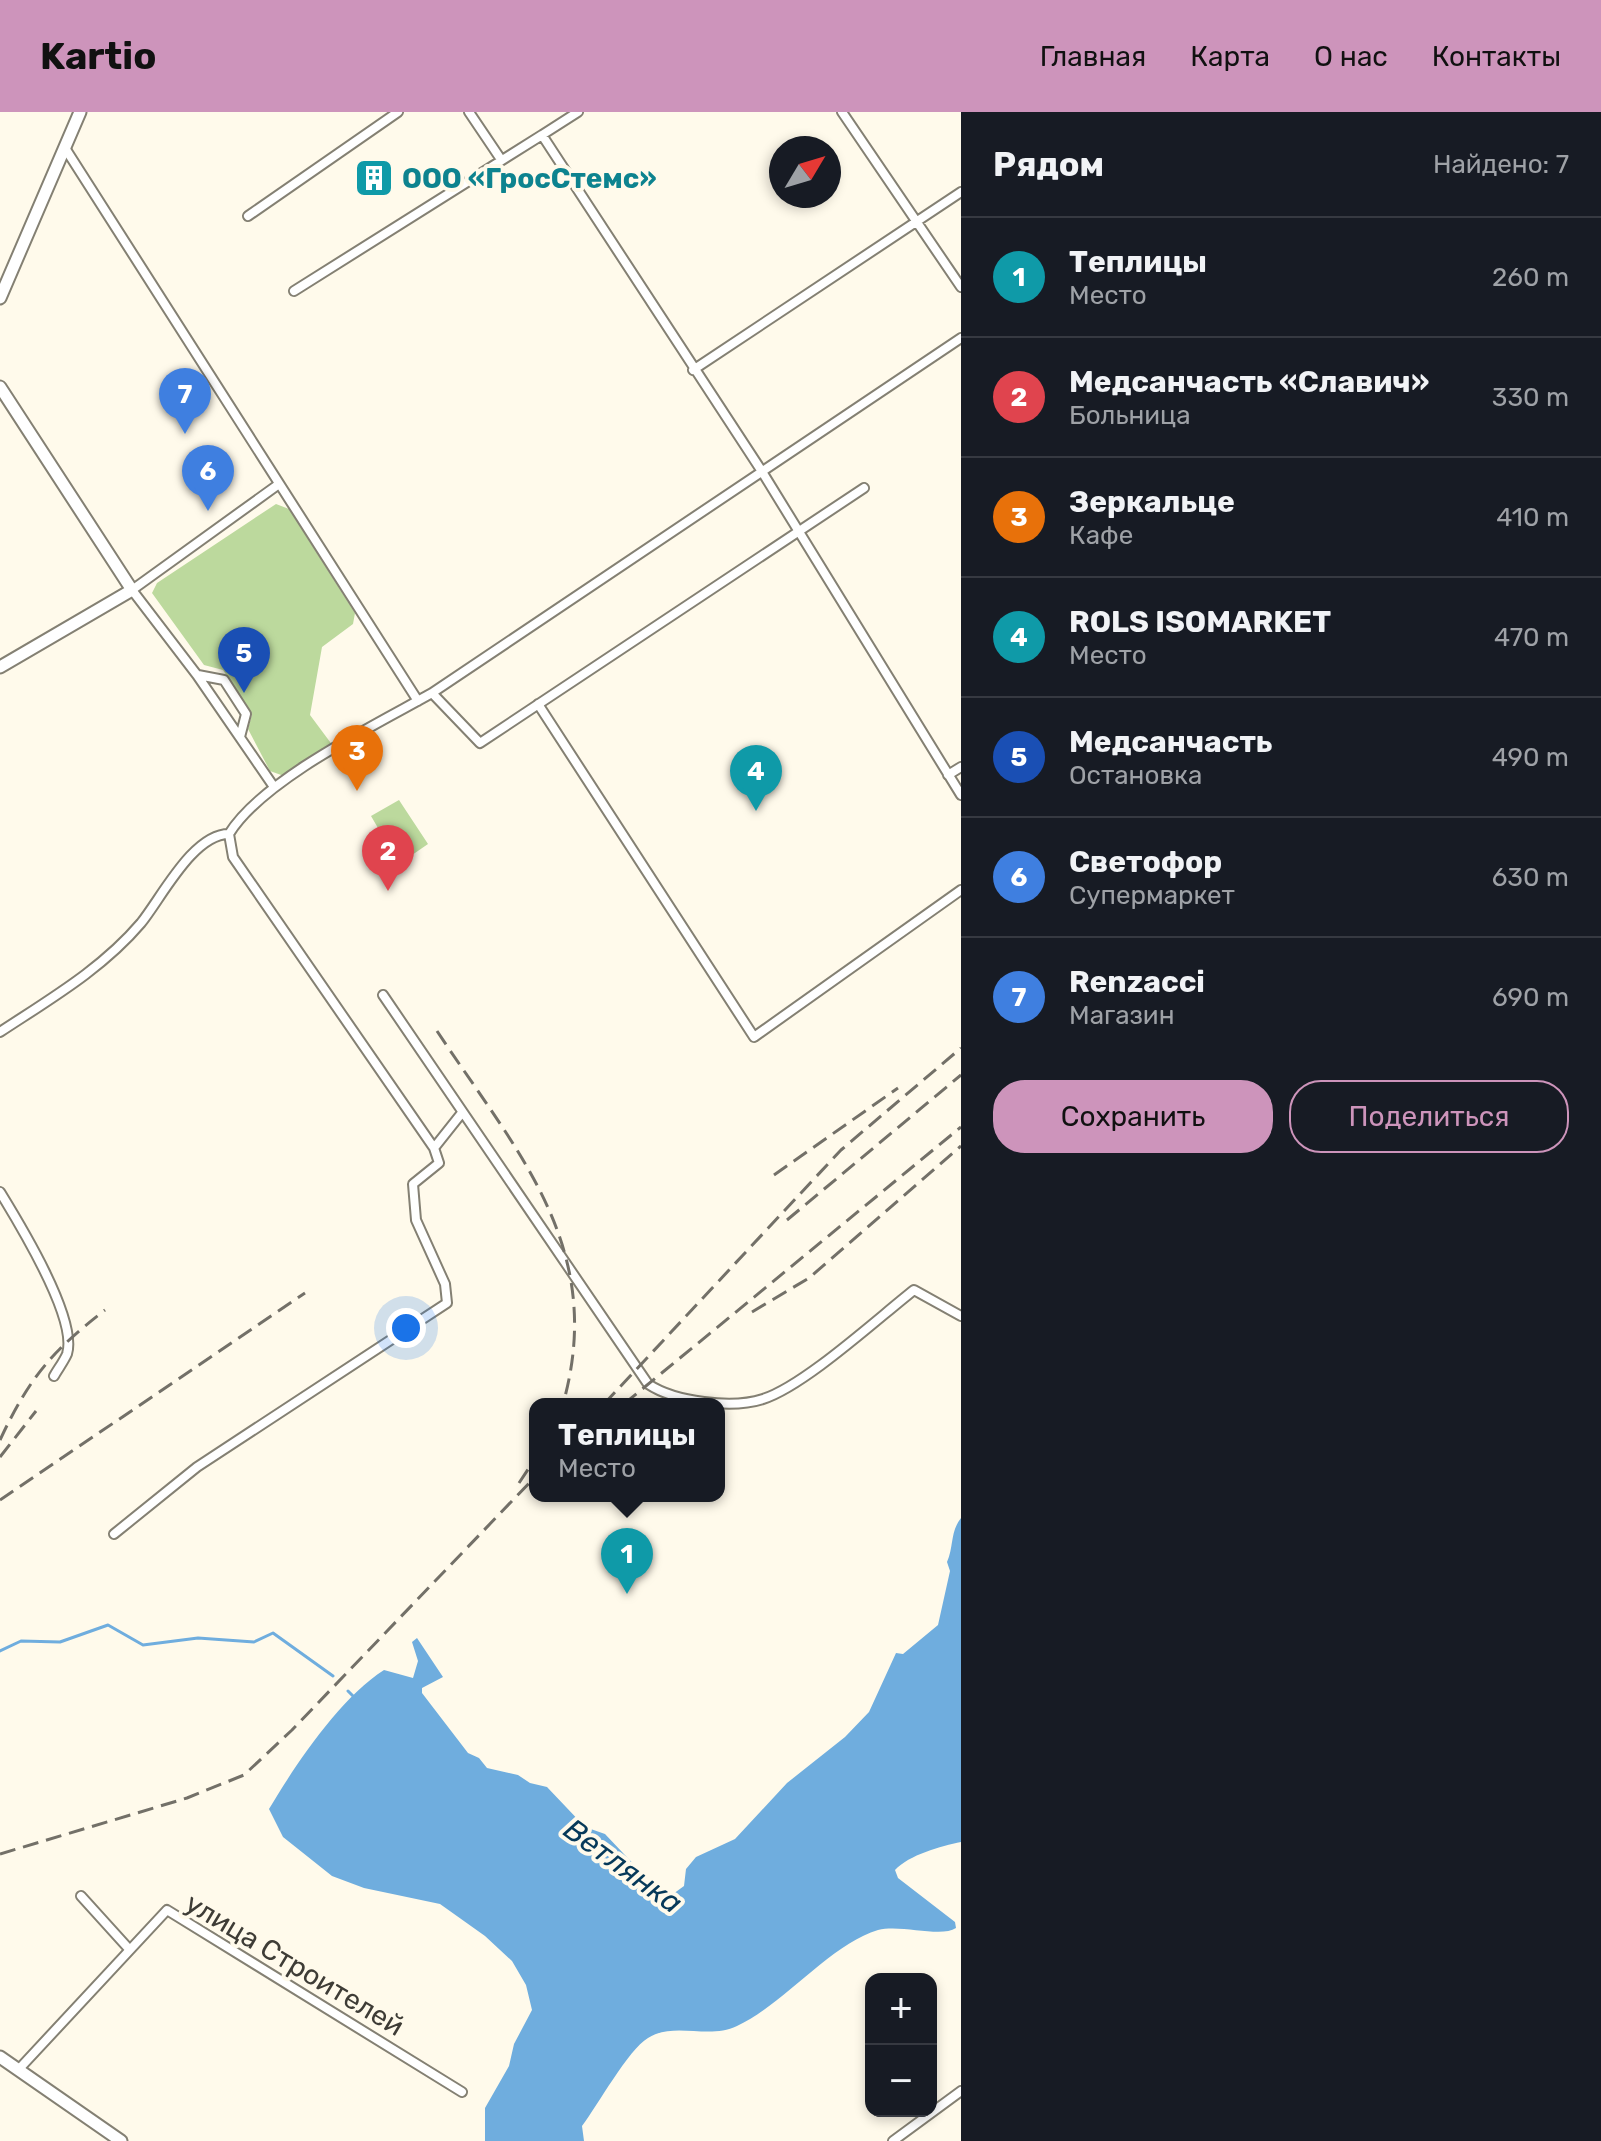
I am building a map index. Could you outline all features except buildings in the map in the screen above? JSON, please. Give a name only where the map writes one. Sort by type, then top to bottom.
[{"type":"main road","points":[[0,298],[80,112]]},
{"type":"main road","points":[[0,387],[132,590],[0,667]]},
{"type":"main road","points":[[0,2057],[121,2141]]},
{"type":"street","points":[[248,216],[398,112]]},
{"type":"street","points":[[469,112],[500,158]]},
{"type":"street","points":[[294,291],[500,158],[578,112]]},
{"type":"street","points":[[842,112],[961,287]]},
{"type":"street","points":[[542,135],[761,470],[961,795]]},
{"type":"street","points":[[65,148],[418,701]]},
{"type":"street","points":[[693,370],[961,192]]},
{"type":"street","points":[[0,1032],[109,957],[141,923],[198,846],[215,835],[229,834],[274,787],[432,693],[961,338]]},
{"type":"street","points":[[274,787],[197,675],[132,590],[279,484]]},
{"type":"street","points":[[432,693],[480,743],[864,488]]},
{"type":"street","points":[[197,675],[224,680],[246,714],[240,737]]},
{"type":"street","points":[[538,704],[754,1037],[961,890]]},
{"type":"street","points":[[948,775],[961,767]]},
{"type":"street","points":[[114,1534],[197,1467],[447,1303],[445,1284],[416,1220],[413,1184],[439,1163],[434,1148],[233,857],[229,834]]},
{"type":"street","points":[[383,995],[461,1114],[648,1384],[660,1392],[682,1398]]},
{"type":"street","points":[[434,1148],[461,1114]]},
{"type":"street","points":[[0,1192],[44,1265],[68,1340],[67,1353],[54,1376]]},
{"type":"street","points":[[725,1401],[762,1400],[795,1382],[914,1290],[961,1316]]},
{"type":"street","points":[[81,1896],[129,1949]]},
{"type":"street","name":"улица Строителей","points":[[19,2069],[167,1910],[462,2092]]},
{"type":"street","points":[[893,2141],[961,2091]]},
{"type":"green space","points":[[276,504],[289,509],[355,613],[353,624],[322,647],[310,715],[336,750],[284,776],[270,771],[248,729],[252,714],[223,670],[204,665],[152,593],[157,583]]},
{"type":"green space","points":[[399,800],[428,844],[399,864],[371,816]]},
{"type":"water","points":[[961,1518],[961,1842],[917,1856],[895,1870],[898,1878],[955,1922],[956,1928],[941,1932],[878,1930],[843,1948],[772,2004],[737,2026],[715,2031],[669,2031],[648,2038],[623,2066],[582,2126],[584,2141],[485,2141],[485,2108],[509,2066],[514,2044],[532,2010],[526,1985],[512,1961],[485,1936],[440,1904],[364,1888],[332,1876],[283,1837],[269,1809],[320,1734],[367,1682],[384,1670],[413,1678],[418,1661],[412,1642],[417,1638],[443,1677],[422,1688],[422,1693],[468,1753],[479,1758],[487,1768],[518,1775],[530,1783],[547,1787],[585,1827],[605,1834],[658,1890],[673,1894],[684,1886],[686,1869],[696,1857],[735,1839],[787,1783],[845,1737],[869,1712],[896,1653],[903,1654],[938,1625],[950,1571],[947,1562]]},
{"type":"waterway","name":"Ветлянка","points":[[0,1651],[21,1641],[60,1642],[108,1625],[143,1645],[198,1638],[254,1642],[273,1633],[333,1676]]},
{"type":"waterway","name":"Ветлянка","points":[[348,1691],[354,1697]]},
{"type":"railway","points":[[437,1031],[524,1161],[564,1249],[573,1297],[574,1348],[564,1398]]},
{"type":"railway","points":[[610,1398],[841,1150],[961,1048]]},
{"type":"railway","points":[[787,1220],[961,1075]]},
{"type":"railway","points":[[774,1175],[898,1088]]},
{"type":"railway","points":[[631,1398],[961,1127]]},
{"type":"railway","points":[[752,1312],[809,1278],[961,1146]]},
{"type":"railway","points":[[0,1500],[305,1293]]},
{"type":"railway","points":[[0,1440],[21,1399],[44,1367],[70,1339],[105,1310]]},
{"type":"railway","points":[[0,1457],[36,1411]]},
{"type":"railway","points":[[519,1483],[529,1468]]},
{"type":"railway","points":[[0,1854],[187,1798],[244,1775],[292,1730],[529,1483]]},
{"type":"place","name":"ООО «ГросСтемс»","points":[[374,178]]},
{"type":"place","name":"Renzacci","points":[[185,434]]},
{"type":"place","name":"Светофор","points":[[208,511]]},
{"type":"place","name":"Медсанчасть","points":[[244,693]]},
{"type":"place","name":"Зеркальце","points":[[357,791]]},
{"type":"place","name":"ROLS ISOMARKET","points":[[756,811]]},
{"type":"place","name":"Медсанчасть «Славич»","points":[[388,891]]},
{"type":"place","name":"Теплицы","points":[[627,1594]]}]
